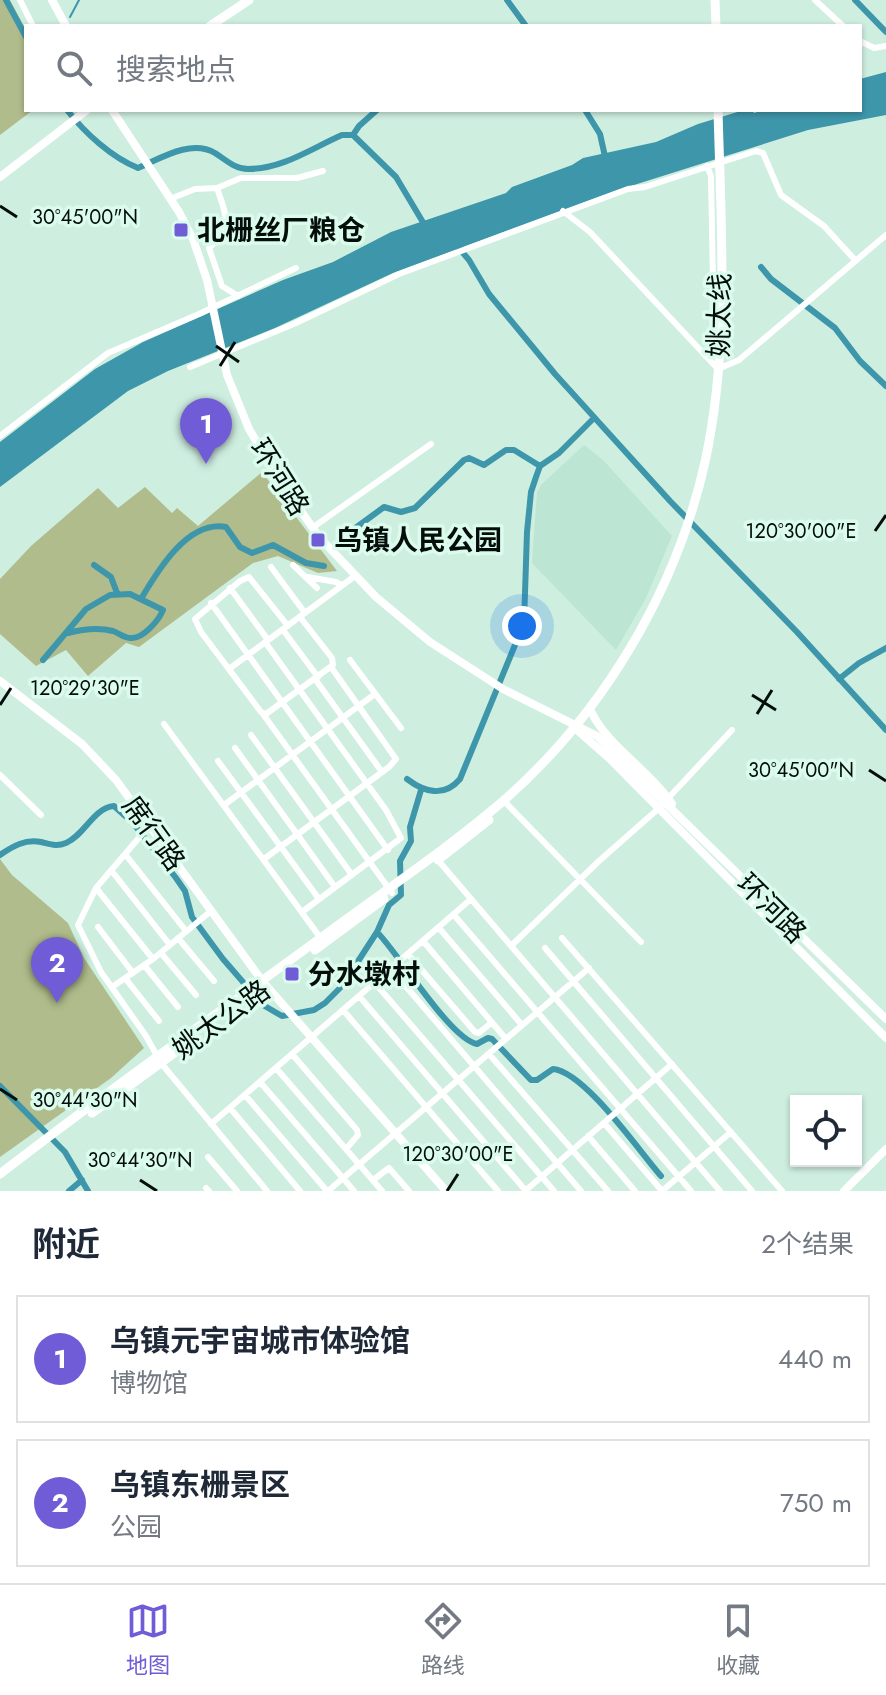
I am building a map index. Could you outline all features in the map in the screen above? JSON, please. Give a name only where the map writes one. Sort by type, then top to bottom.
[{"type":"main road","points":[[213,24],[249,0]]},
{"type":"main road","points":[[715,0],[716,24]]},
{"type":"main road","points":[[718,112],[722,245]]},
{"type":"main road","name":"姚太线","points":[[721,368],[722,245]]},
{"type":"main road","name":"姚太线","points":[[578,728],[592,713],[650,624],[695,509],[721,368],[726,263],[722,245]]},
{"type":"main road","name":"姚太线","points":[[578,728],[638,634],[685,537]]},
{"type":"main road","name":"姚太公路","points":[[0,1181],[58,1133],[436,858],[506,803],[578,728]]},
{"type":"main road","name":"姚太公路","points":[[0,1174],[47,1142]]},
{"type":"street","points":[[20,0],[32,24]]},
{"type":"street","points":[[52,0],[62,24]]},
{"type":"street","points":[[815,0],[841,24]]},
{"type":"street","points":[[862,42],[874,48],[886,46]]},
{"type":"street","points":[[0,177],[84,112]]},
{"type":"street","name":"环河路","points":[[113,112],[170,199],[199,253],[222,356],[234,394],[253,436],[312,528],[355,576],[411,627],[523,703],[597,736],[886,1019]]},
{"type":"street","points":[[190,367],[296,323],[370,286],[475,244],[563,211],[761,151],[781,195],[824,226],[855,260]]},
{"type":"street","points":[[707,166],[711,176],[713,283],[721,293]]},
{"type":"street","points":[[170,199],[195,189],[217,188],[241,178],[297,178],[323,171]]},
{"type":"street","points":[[217,188],[227,226],[224,235],[209,248],[222,286],[238,296]]},
{"type":"street","points":[[563,211],[590,232],[721,368],[739,360],[886,235]]},
{"type":"street","points":[[0,436],[108,353],[296,268]]},
{"type":"street","points":[[312,528],[431,444]]},
{"type":"street","points":[[293,565],[317,588]]},
{"type":"street","points":[[263,714],[270,713],[334,662],[271,567]]},
{"type":"street","points":[[229,669],[355,576]]},
{"type":"street","points":[[308,577],[342,585]]},
{"type":"street","points":[[382,772],[342,718],[253,580],[245,578],[196,616],[195,624],[390,891]]},
{"type":"street","points":[[230,588],[401,835],[388,850],[302,912]]},
{"type":"street","points":[[211,603],[388,850]]},
{"type":"street","points":[[350,660],[401,728]]},
{"type":"street","points":[[264,859],[394,763],[395,756],[331,667]]},
{"type":"street","name":"席行路","points":[[0,681],[82,744],[116,780],[211,911],[256,990],[285,1007],[446,1191]]},
{"type":"street","points":[[224,805],[375,694]]},
{"type":"street","points":[[592,713],[603,729],[664,792],[677,811]]},
{"type":"street","points":[[164,724],[322,941]]},
{"type":"street","points":[[578,728],[886,1038]]},
{"type":"street","points":[[511,946],[658,809],[732,730]]},
{"type":"street","points":[[251,735],[352,875]]},
{"type":"street","points":[[235,748],[335,887]]},
{"type":"street","points":[[218,761],[319,899]]},
{"type":"street","points":[[0,775],[41,815]]},
{"type":"street","points":[[506,803],[641,942]]},
{"type":"street","points":[[148,828],[96,888],[78,925],[112,987],[160,1060],[267,1191]]},
{"type":"street","points":[[125,854],[189,929]]},
{"type":"street","points":[[436,858],[720,1191]]},
{"type":"street","points":[[111,870],[170,945]]},
{"type":"street","points":[[96,888],[153,959]]},
{"type":"street","points":[[211,1124],[471,899]]},
{"type":"street","points":[[112,987],[161,953],[211,911]]},
{"type":"street","points":[[454,915],[618,1110],[691,1191]]},
{"type":"street","points":[[98,927],[133,973]]},
{"type":"street","points":[[439,928],[522,1025]]},
{"type":"street","points":[[178,938],[214,981]]},
{"type":"street","points":[[562,938],[782,1191]]},
{"type":"street","points":[[423,941],[504,1040]]},
{"type":"street","points":[[545,948],[752,1191]]},
{"type":"street","points":[[161,953],[196,995]]},
{"type":"street","points":[[406,956],[475,1032],[479,1033],[491,1023]]},
{"type":"street","points":[[144,965],[178,1007]]},
{"type":"street","points":[[393,967],[581,1191]]},
{"type":"street","points":[[245,1095],[328,1191],[589,968]]},
{"type":"street","points":[[125,978],[159,1021]]},
{"type":"street","points":[[375,983],[554,1191]]},
{"type":"street","points":[[359,996],[526,1191],[672,1064]]},
{"type":"street","points":[[343,1010],[498,1191]]},
{"type":"street","points":[[492,1052],[608,1191]]},
{"type":"street","points":[[292,1054],[357,1130],[358,1135],[346,1149]]},
{"type":"street","points":[[276,1068],[382,1191]]},
{"type":"street","points":[[260,1082],[354,1191]]},
{"type":"street","points":[[230,1108],[300,1191]]},
{"type":"street","points":[[605,1122],[662,1191],[731,1132]]},
{"type":"street","points":[[588,1136],[635,1191]]},
{"type":"street","points":[[844,1191],[886,1149]]},
{"type":"street","points":[[208,1157],[237,1191]]},
{"type":"street","points":[[373,1180],[389,1168],[409,1191]]},
{"type":"shaded area","points":[[0,0],[10,0],[24,26],[24,112],[30,112],[0,135]]},
{"type":"shaded area","points":[[584,445],[603,460],[672,536],[646,598],[616,650],[532,563],[537,492]]},
{"type":"shaded area","points":[[262,472],[337,571],[318,573],[278,556],[253,563],[139,647],[126,643],[88,676],[66,650],[36,666],[0,634],[0,579],[31,546],[98,488],[118,508],[145,487],[172,513],[177,508],[198,526]]},
{"type":"shaded area","points":[[0,859],[12,875],[68,923],[84,958],[144,1048],[111,1078],[0,1157]]},
{"type":"water","points":[[886,72],[886,115],[808,130],[615,191],[393,273],[128,391],[0,487],[0,442],[95,369],[143,342],[283,280],[333,262],[391,232],[506,193],[512,187],[583,158],[656,142],[737,112],[862,112],[862,78]]},
{"type":"waterway","points":[[6,0],[24,33]]},
{"type":"waterway","points":[[70,17],[79,0]]},
{"type":"waterway","points":[[507,0],[525,24]]},
{"type":"waterway","points":[[855,0],[886,32]]},
{"type":"waterway","points":[[69,112],[99,144],[138,168],[176,152],[196,148],[206,149],[239,167],[261,168],[285,162],[342,135],[353,135],[396,177],[424,224]]},
{"type":"waterway","points":[[353,135],[375,112]]},
{"type":"waterway","points":[[586,112],[600,134],[606,161]]},
{"type":"waterway","points":[[458,247],[489,294],[555,374],[886,730]]},
{"type":"waterway","points":[[761,267],[771,279],[835,328],[860,361],[886,386]]},
{"type":"waterway","points":[[407,779],[434,791],[447,789],[460,779],[524,623],[531,492],[540,466],[559,453],[594,418]]},
{"type":"waterway","points":[[354,529],[384,507],[401,512],[415,508],[469,458],[484,465],[506,450],[514,450],[540,466]]},
{"type":"waterway","points":[[141,599],[176,550],[199,531],[212,527],[226,527],[240,547],[252,553],[273,545],[306,563],[324,566]]},
{"type":"waterway","points":[[341,542],[348,534]]},
{"type":"waterway","points":[[94,565],[111,577],[117,593]]},
{"type":"waterway","points":[[43,660],[86,609],[110,595],[130,594],[163,610],[150,628],[136,637],[128,638],[102,629],[68,633]]},
{"type":"waterway","points":[[839,679],[886,648]]},
{"type":"waterway","points":[[0,855],[24,842],[66,843],[100,812],[114,806],[133,823],[176,878],[185,891],[192,917],[223,959],[263,1005],[282,1016],[314,1010],[342,986],[377,932],[389,905],[401,895],[400,861],[411,841],[410,827],[421,790]]},
{"type":"waterway","points":[[377,932],[439,1012],[466,1039],[477,1044],[492,1039],[531,1080],[537,1080],[553,1069],[566,1073],[611,1114],[661,1176]]},
{"type":"waterway","points":[[0,1086],[65,1152],[88,1191]]},
{"type":"waterway","points":[[69,1191],[82,1180]]},
{"type":"place","name":"北栅丝厂粮仓","points":[[181,230]]},
{"type":"place","name":"乌镇元宇宙城市体验馆","points":[[206,464]]},
{"type":"place","name":"乌镇人民公园","points":[[318,540]]},
{"type":"place","name":"分水墩村","points":[[292,974]]},
{"type":"place","name":"乌镇东栅景区","points":[[57,1003]]}]
